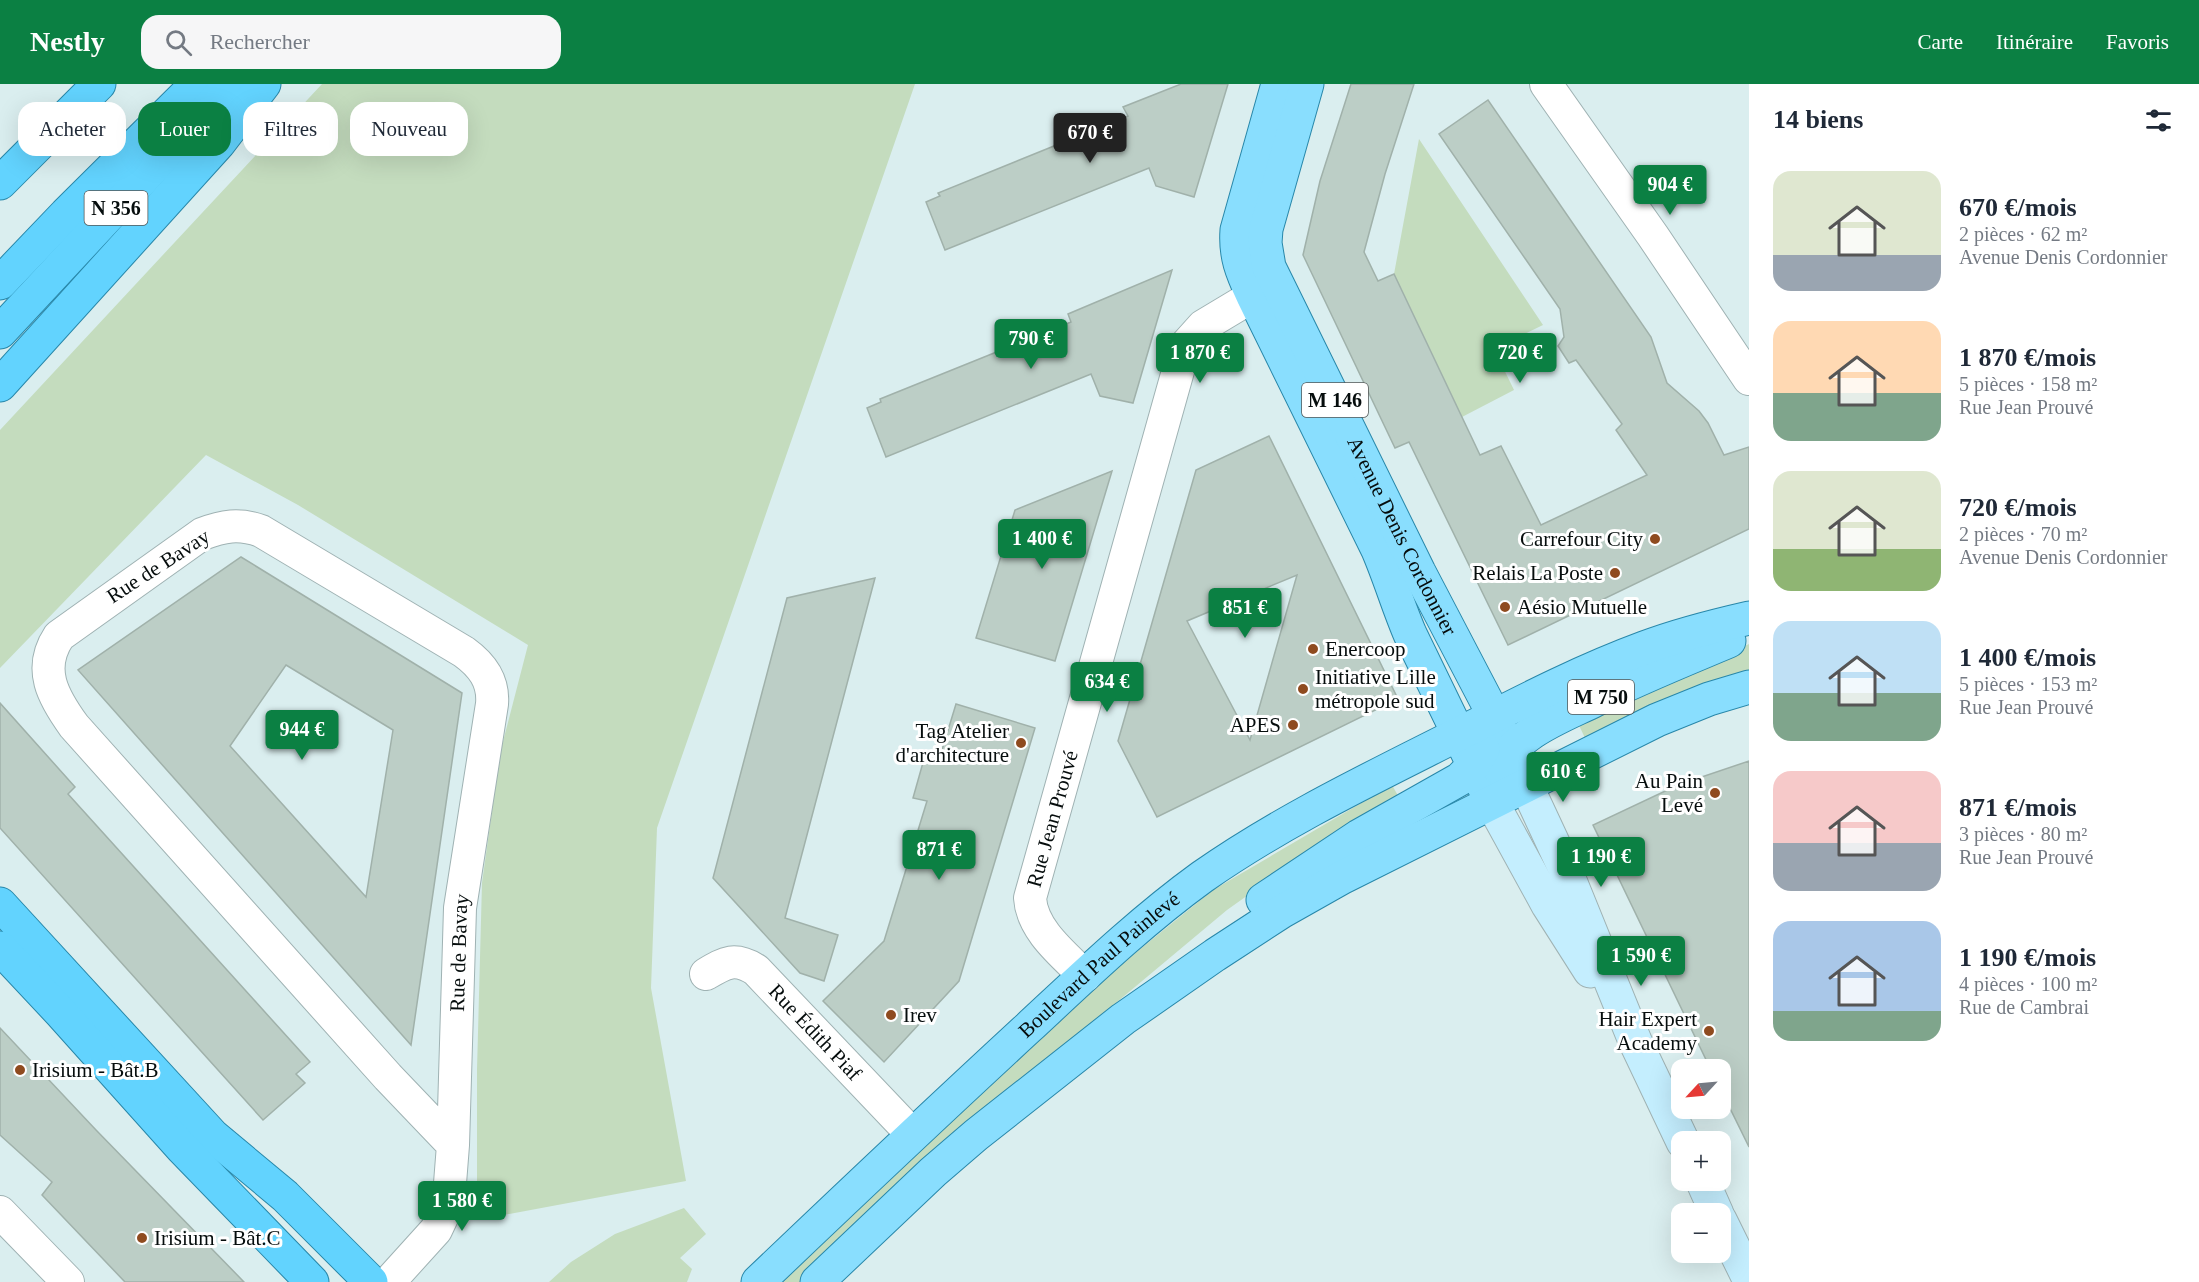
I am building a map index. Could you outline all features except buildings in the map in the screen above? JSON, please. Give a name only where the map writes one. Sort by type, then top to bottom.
[{"type":"highway","points":[[0,183],[99,84]]},
{"type":"highway","points":[[0,283],[197,84]]},
{"type":"highway","name":"N 356","points":[[0,332],[231,84]]},
{"type":"highway","points":[[0,385],[219,143],[264,84]]},
{"type":"highway","points":[[0,904],[213,1136],[285,1196],[371,1282]]},
{"type":"highway","points":[[0,948],[182,1148],[312,1282]]},
{"type":"main road","name":"Avenue Denis Cordonnier","points":[[1278,84],[1237,230],[1237,254],[1253,296],[1378,550],[1389,574],[1398,608],[1457,735],[1491,801]]},
{"type":"main road","name":"Avenue Denis Cordonnier","points":[[1307,84],[1266,229],[1265,243],[1269,267],[1526,784]]},
{"type":"main road","name":"M 750","points":[[1494,716],[1551,688],[1644,648],[1696,631],[1749,618]]},
{"type":"main road","name":"M 750","points":[[1491,801],[1495,777],[1500,765],[1510,751],[1538,729],[1643,676],[1749,632]]},
{"type":"main road","name":"M 750","points":[[1491,801],[1657,720],[1709,699],[1749,687]]},
{"type":"main road","name":"Boulevard Paul Painlevé","points":[[758,1282],[912,1134],[1085,976],[1168,904],[1243,850],[1315,808],[1494,716]]},
{"type":"main road","points":[[1123,1019],[1173,969],[1215,934],[1332,853],[1384,821],[1449,786],[1473,766],[1483,749],[1494,716]]},
{"type":"main road","points":[[1526,784],[1566,871],[1635,1041],[1678,1131]]},
{"type":"main road","points":[[817,1282],[959,1150],[1050,1075],[1160,992],[1281,912],[1491,801],[1548,905],[1635,1041]]},
{"type":"main road","points":[[1731,1242],[1749,1279]]},
{"type":"street","points":[[1546,84],[1653,236],[1749,379]]},
{"type":"street","name":"Rue Jean Prouvé","points":[[1085,976],[1041,930],[1031,909],[1030,898],[1185,346],[1203,326],[1253,296]]},
{"type":"street","name":"Rue de Bavay","points":[[389,1282],[429,1239],[444,1213],[449,1196],[453,1145],[460,908],[492,704],[491,684],[481,666],[464,652],[261,531],[237,525],[218,527],[202,534],[59,636],[51,648],[48,660],[53,692],[62,710],[82,735],[388,1077],[453,1145]]},
{"type":"street","name":"Rue Édith Piaf","points":[[706,974],[731,963],[743,962],[756,970],[912,1134]]},
{"type":"street","points":[[0,1212],[68,1282]]},
{"type":"green space","points":[[322,84],[915,84],[657,828],[651,988],[686,1181],[477,1220],[477,1070],[482,883],[500,753],[528,645],[298,505],[206,455],[0,668],[0,430],[255,156],[338,156],[338,102],[305,102]]},
{"type":"green space","points":[[1419,139],[1543,325],[1494,349],[1514,390],[1462,417],[1394,274]]},
{"type":"green space","points":[[1749,644],[1749,673],[1585,738],[1577,721]]},
{"type":"green space","points":[[1392,785],[1401,801],[1265,883],[1227,910],[934,1155],[800,1282],[781,1282],[1097,984],[1213,890]]},
{"type":"green space","points":[[684,1208],[706,1234],[680,1258],[692,1269],[687,1282],[549,1282],[571,1262],[615,1234]]},
{"type":"place","name":"Carrefour City","points":[[1655,539]]},
{"type":"place","name":"Relais La Poste","points":[[1615,573]]},
{"type":"place","name":"Aésio Mutuelle","points":[[1505,607]]},
{"type":"place","name":"Enercoop","points":[[1313,649]]},
{"type":"place","name":"Initiative Lille métropole sud","points":[[1303,689]]},
{"type":"place","name":"APES","points":[[1293,725]]},
{"type":"place","name":"Tag Atelier d'architecture","points":[[1021,743]]},
{"type":"place","name":"Au Pain Levé","points":[[1715,793]]},
{"type":"place","name":"Irev","points":[[891,1015]]},
{"type":"place","name":"Hair Expert Academy","points":[[1709,1031]]},
{"type":"place","name":"Irisium - Bât.B","points":[[20,1070]]},
{"type":"place","name":"Irisium - Bât.C","points":[[142,1238]]}]
